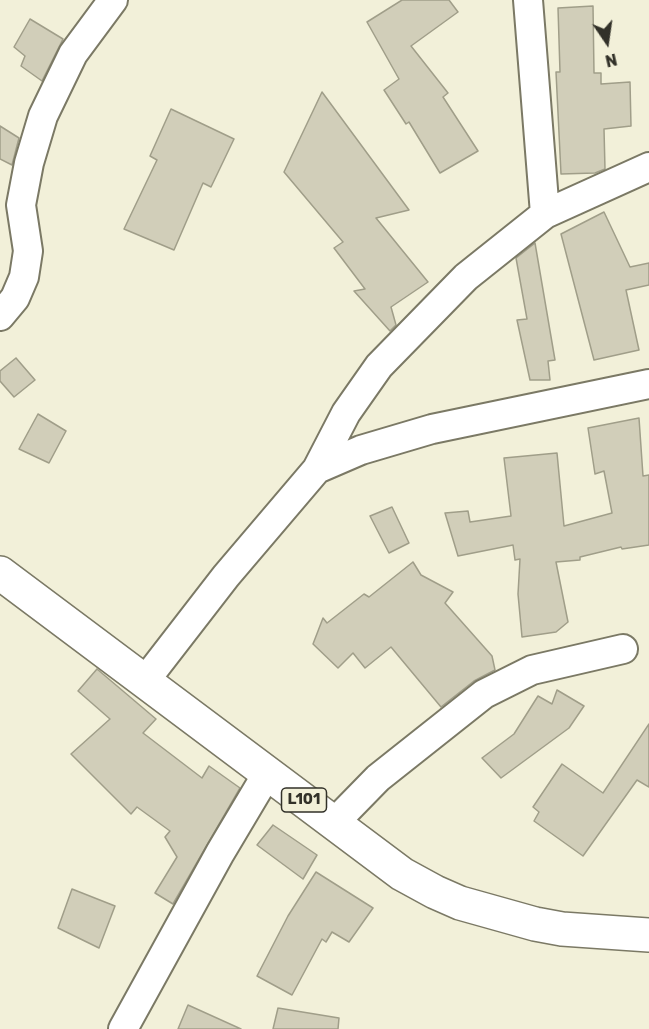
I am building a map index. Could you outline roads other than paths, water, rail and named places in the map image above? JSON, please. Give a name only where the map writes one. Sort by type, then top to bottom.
[{"type":"main road","name":"L101","points":[[0,573],[402,874],[460,903],[562,929],[649,935]]},
{"type":"street","points":[[0,316],[15,298],[24,277],[28,251],[21,205],[29,164],[43,116],[73,54],[113,0]]},
{"type":"street","points":[[528,0],[545,214]]},
{"type":"street","points":[[144,682],[226,576],[317,469],[346,413],[379,366],[466,277],[545,214],[649,167]]},
{"type":"street","points":[[317,469],[361,450],[432,429],[649,384]]},
{"type":"street","points":[[335,822],[378,778],[484,694],[532,670],[623,649]]},
{"type":"street","points":[[123,1029],[220,853],[267,774]]}]
